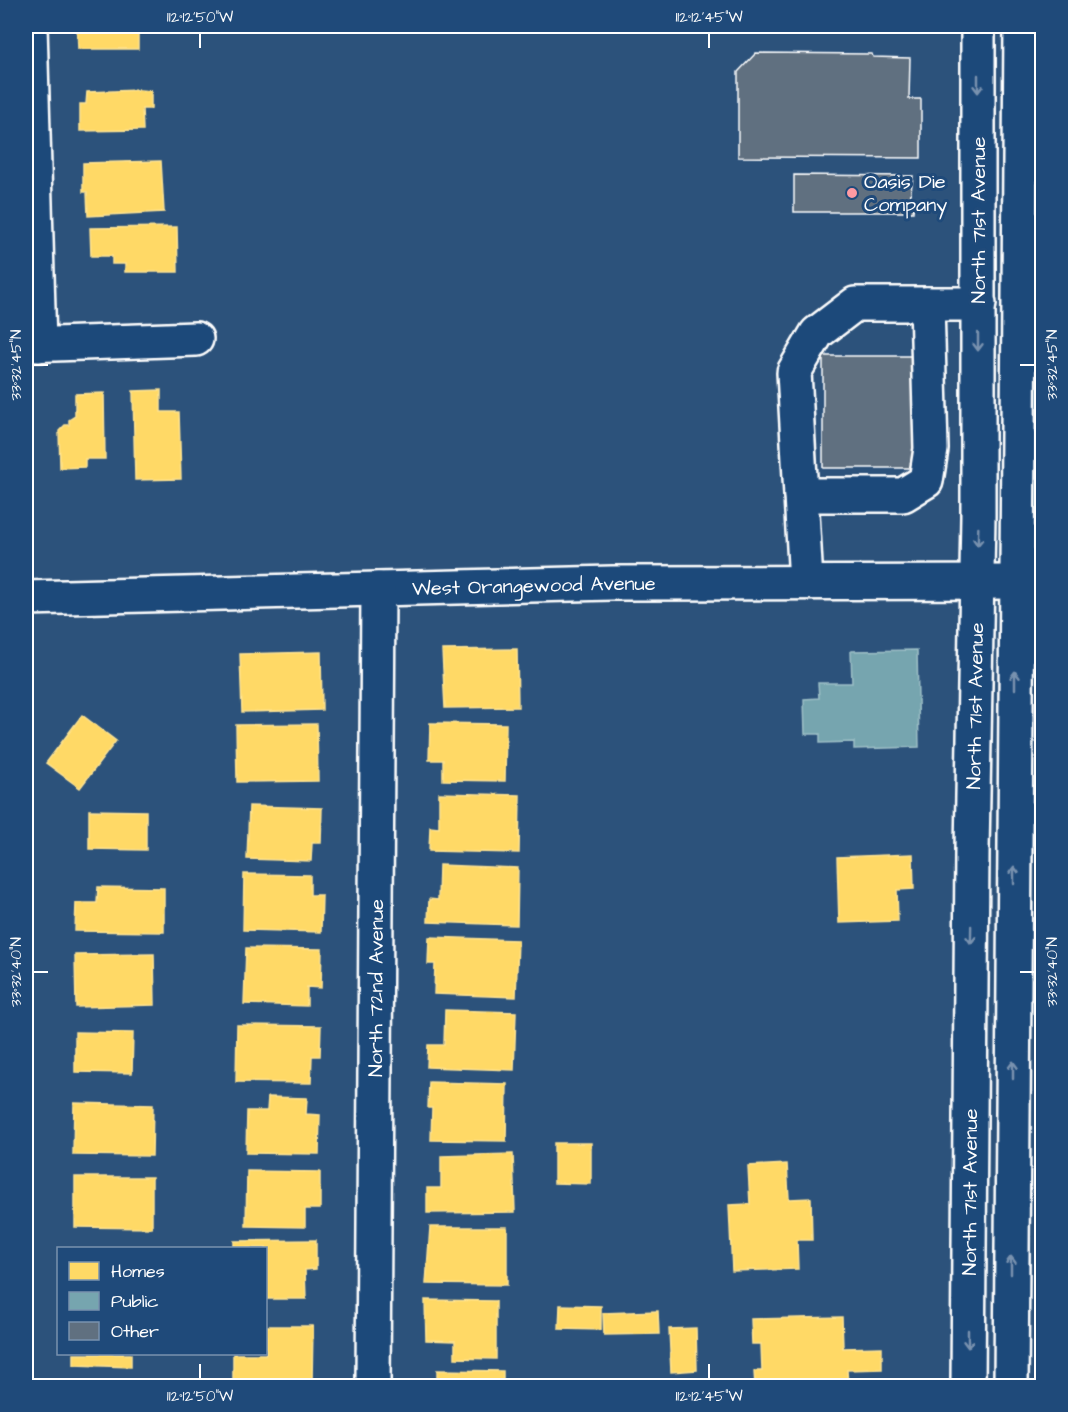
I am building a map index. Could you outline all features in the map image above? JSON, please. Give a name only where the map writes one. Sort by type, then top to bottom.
[{"type":"street","points":[[30,26],[32,345],[196,339]]},
{"type":"street","name":"North 71st Avenue","points":[[968,1386],[979,304],[978,26]]},
{"type":"street","name":"North 71st Avenue","points":[[1011,1386],[1029,582],[1021,26]]},
{"type":"street","points":[[806,582],[794,372],[817,333],[855,304],[979,304]]},
{"type":"street","points":[[801,495],[903,495],[926,482],[931,449],[927,304]]},
{"type":"street","name":"West Orangewood Avenue","points":[[26,598],[612,583],[1029,582]]},
{"type":"street","name":"North 72nd Avenue","points":[[373,1386],[378,589]]},
{"type":"street","points":[[968,1306],[1011,1306]]},
{"type":"water","points":[[1042,26],[1042,547],[1037,530]]},
{"type":"building: Homes","points":[[77,26],[147,26],[147,29],[138,29],[138,49],[78,49]]},
{"type":"building: Homes","points":[[151,91],[151,109],[142,109],[143,130],[80,131],[80,104],[86,104],[87,92]]},
{"type":"building: Homes","points":[[161,161],[164,212],[88,216],[87,192],[83,192],[83,163]]},
{"type":"building: Homes","points":[[177,227],[178,272],[125,272],[125,264],[112,264],[112,256],[91,256],[90,228]]},
{"type":"building: Homes","points":[[161,390],[161,412],[179,412],[181,479],[135,480],[133,391]]},
{"type":"building: Homes","points":[[104,393],[105,459],[85,459],[85,467],[60,468],[59,431],[65,425],[69,425],[69,420],[75,416],[75,394]]},
{"type":"building: Homes","points":[[517,649],[518,707],[445,708],[442,650]]},
{"type":"building: Homes","points":[[321,652],[322,710],[242,712],[240,654]]},
{"type":"building: Homes","points":[[82,715],[116,741],[80,788],[46,763]]},
{"type":"building: Homes","points":[[430,723],[506,724],[505,781],[443,780],[443,760],[429,760]]},
{"type":"building: Homes","points":[[317,724],[318,781],[237,782],[236,725]]},
{"type":"building: Homes","points":[[439,793],[520,795],[519,853],[429,851],[430,827],[439,828]]},
{"type":"building: Homes","points":[[249,806],[322,808],[321,843],[312,843],[311,861],[247,859]]},
{"type":"building: Homes","points":[[89,810],[146,811],[146,850],[89,849]]},
{"type":"building: Homes","points":[[913,854],[914,889],[897,890],[898,921],[839,923],[837,857]]},
{"type":"building: Homes","points":[[439,865],[518,868],[517,925],[428,922],[429,899],[438,900]]},
{"type":"building: Homes","points":[[244,874],[310,875],[310,895],[322,895],[321,932],[243,930]]},
{"type":"building: Homes","points":[[98,887],[164,888],[164,932],[75,931],[76,903],[97,903]]},
{"type":"building: Homes","points":[[429,937],[518,940],[516,997],[434,994],[435,964],[428,964]]},
{"type":"building: Homes","points":[[246,948],[322,949],[321,988],[307,987],[307,1006],[244,1004]]},
{"type":"building: Homes","points":[[154,954],[155,1005],[76,1007],[75,955]]},
{"type":"building: Homes","points":[[445,1010],[516,1012],[514,1070],[427,1067],[428,1045],[444,1045]]},
{"type":"building: Homes","points":[[237,1025],[321,1026],[320,1056],[312,1056],[311,1083],[236,1082]]},
{"type":"building: Homes","points":[[75,1032],[133,1033],[132,1073],[75,1072]]},
{"type":"building: Homes","points":[[429,1082],[507,1084],[506,1141],[431,1140],[432,1108],[428,1108]]},
{"type":"building: Homes","points":[[268,1097],[307,1098],[306,1114],[320,1115],[319,1154],[246,1153],[247,1111],[267,1111]]},
{"type":"building: Homes","points":[[74,1103],[153,1105],[152,1156],[73,1155]]},
{"type":"building: Homes","points":[[554,1143],[591,1143],[591,1184],[554,1183]]},
{"type":"building: Homes","points":[[513,1154],[515,1212],[427,1213],[427,1188],[441,1188],[441,1156]]},
{"type":"building: Homes","points":[[787,1164],[789,1199],[811,1198],[812,1240],[797,1240],[798,1269],[732,1271],[729,1205],[750,1204],[748,1166]]},
{"type":"building: Homes","points":[[247,1171],[320,1172],[320,1209],[305,1209],[305,1227],[246,1226]]},
{"type":"building: Homes","points":[[75,1177],[152,1177],[152,1228],[75,1227]]},
{"type":"building: Homes","points":[[430,1227],[507,1227],[507,1285],[426,1284]]},
{"type":"building: Homes","points":[[316,1240],[316,1269],[305,1270],[306,1299],[267,1299],[267,1247],[234,1247],[234,1241]]},
{"type":"building: Homes","points":[[425,1300],[496,1301],[496,1359],[455,1358],[455,1341],[426,1340]]},
{"type":"building: Homes","points":[[560,1305],[601,1306],[601,1330],[559,1329]]},
{"type":"building: Homes","points":[[658,1311],[659,1334],[604,1335],[603,1313]]},
{"type":"building: Homes","points":[[842,1317],[843,1348],[882,1347],[882,1369],[847,1370],[848,1386],[755,1386],[754,1371],[762,1371],[761,1344],[752,1344],[751,1319]]},
{"type":"building: Homes","points":[[267,1326],[313,1326],[312,1383],[233,1383],[233,1355],[267,1355]]},
{"type":"building: Homes","points":[[696,1328],[697,1370],[671,1372],[669,1329]]},
{"type":"building: Homes","points":[[74,1355],[131,1355],[131,1367],[74,1365]]},
{"type":"building: Homes","points":[[437,1370],[503,1371],[503,1386],[437,1386]]},
{"type":"building: Public","points":[[917,650],[919,747],[854,749],[854,742],[820,743],[820,734],[805,734],[804,699],[819,698],[818,683],[852,683],[851,651]]},
{"type":"building: Other","points":[[756,53],[872,54],[873,57],[910,58],[909,99],[921,99],[921,158],[738,157],[738,72]]},
{"type":"building: Other","name":"Oasis Die Company","points":[[794,175],[913,176],[910,199],[914,199],[913,212],[794,212]]},
{"type":"building: Other","points":[[823,356],[914,356],[913,468],[823,468]]},
{"type":"place","name":"Oasis Die Company","points":[[852,193]]}]
